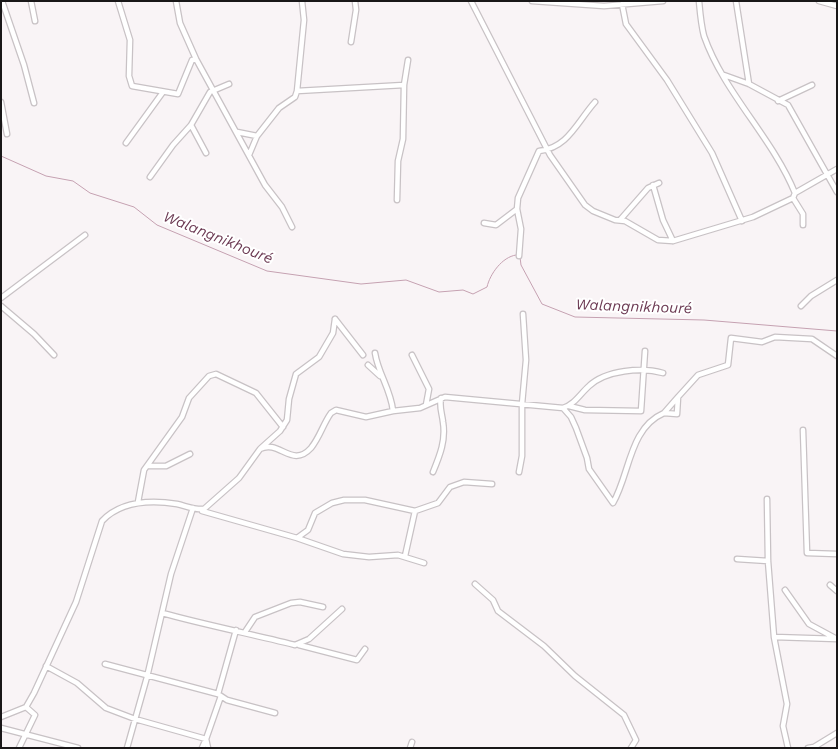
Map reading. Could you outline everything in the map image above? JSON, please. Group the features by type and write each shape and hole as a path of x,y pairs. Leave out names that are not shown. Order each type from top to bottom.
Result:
{"street":[{"path":"2,1 24,65 34,103"},
{"path":"31,1 36,22"},
{"path":"118,1 130,40 129,76 132,86 178,94 192,60 196,58"},
{"path":"176,1 180,23 223,112 237,132 292,227"},
{"path":"249,155 256,136 280,108 295,96 297,91 304,20 302,1"},
{"path":"352,42 356,10 355,1"},
{"path":"471,1 550,155 585,205 592,211 625,221 658,240 673,241 742,221 794,195 837,169"},
{"path":"532,1 604,6 663,1"},
{"path":"698,1 704,35 724,75 752,122 788,174 794,195 803,214 803,225"},
{"path":"736,1 749,84"},
{"path":"819,1 837,6"},
{"path":"622,4 626,24 668,80 712,153 742,221"},
{"path":"397,200 398,161 403,139 404,85 408,60"},
{"path":"724,75 749,84 788,105 837,192"},
{"path":"150,176 172,145 191,125 213,90 229,84"},
{"path":"778,101 812,84"},
{"path":"297,91 404,85"},
{"path":"126,143 163,92"},
{"path":"1,102 7,134"},
{"path":"520,256 521,229 517,209 518,198 537,155 539,151 548,150 565,141 595,102"},
{"path":"191,125 206,153"},
{"path":"237,132 256,136"},
{"path":"537,155 550,155"},
{"path":"620,220 653,185 659,183"},
{"path":"653,185 663,220 673,241"},
{"path":"484,222 496,225 517,209"},
{"path":"1,298 85,235"},
{"path":"802,306 826,285 837,280"},
{"path":"1,306 34,334 54,355"},
{"path":"519,472 522,456 522,404 526,360 523,314"},
{"path":"199,509 204,509 239,478 260,449 283,427 287,420 289,399 296,374 320,357 333,333 336,319 363,355"},
{"path":"664,413 698,375 728,365 731,338 762,342 775,337 812,339 837,356"},
{"path":"568,406 585,410 641,411 645,351"},
{"path":"375,353 377,366 392,400 393,411"},
{"path":"412,355 429,388 426,405"},
{"path":"368,365 383,379"},
{"path":"260,449 264,447 274,448 291,456 298,456 310,449 331,413 336,410 366,417 420,408 441,398 563,408 568,406 600,377 645,371 663,373"},
{"path":"138,502 144,470 182,417 190,398 209,376 216,374 256,393 283,427"},
{"path":"563,408 571,417 576,428 589,469 613,503 622,487 640,433 655,416 664,413 678,414 678,397"},
{"path":"433,472 443,450 443,422 439,406 441,398"},
{"path":"803,430 807,553 837,554"},
{"path":"147,466 166,466 190,454"},
{"path":"297,538 308,530 319,510 344,500 382,503 415,511 438,503 450,488 464,482 492,484"},
{"path":"767,499 768,561 774,637 787,704 783,726 788,748"},
{"path":"1,717 26,707 76,602 102,521 108,514 138,502 175,504 199,509 297,538 343,554 369,557 405,556 424,563"},
{"path":"127,748 147,677 170,574 193,508"},
{"path":"405,556 415,511"},
{"path":"737,559 768,561"},
{"path":"475,584 492,600 498,611 544,646 575,676 624,715 636,740 631,748"},
{"path":"830,585 837,591"},
{"path":"786,590 809,624 837,639"},
{"path":"245,632 255,618 291,603 300,602 323,607"},
{"path":"299,645 342,609"},
{"path":"162,613 214,628 245,632 357,660 365,649"},
{"path":"202,748 220,695 236,630"},
{"path":"774,637 837,639"},
{"path":"105,664 147,677 220,695 227,700 275,713"},
{"path":"46,666 77,683 106,708 135,719 206,739"},
{"path":"19,748 35,715 26,707"},
{"path":"1,728 78,748"},
{"path":"808,748 814,747 837,733"},
{"path":"206,739 209,748"},
{"path":"410,748 412,742"}],"waterway":[{"name":"Walangnikhouré","path":"1,156 46,176 73,181 90,193 134,207 157,225 267,271 361,284 406,280 439,292 463,290 473,294 487,287 497,267 506,259 516,255"},
{"name":"Walangnikhouré","path":"520,257 521,265 542,304 575,317 704,320 837,331"}]}
